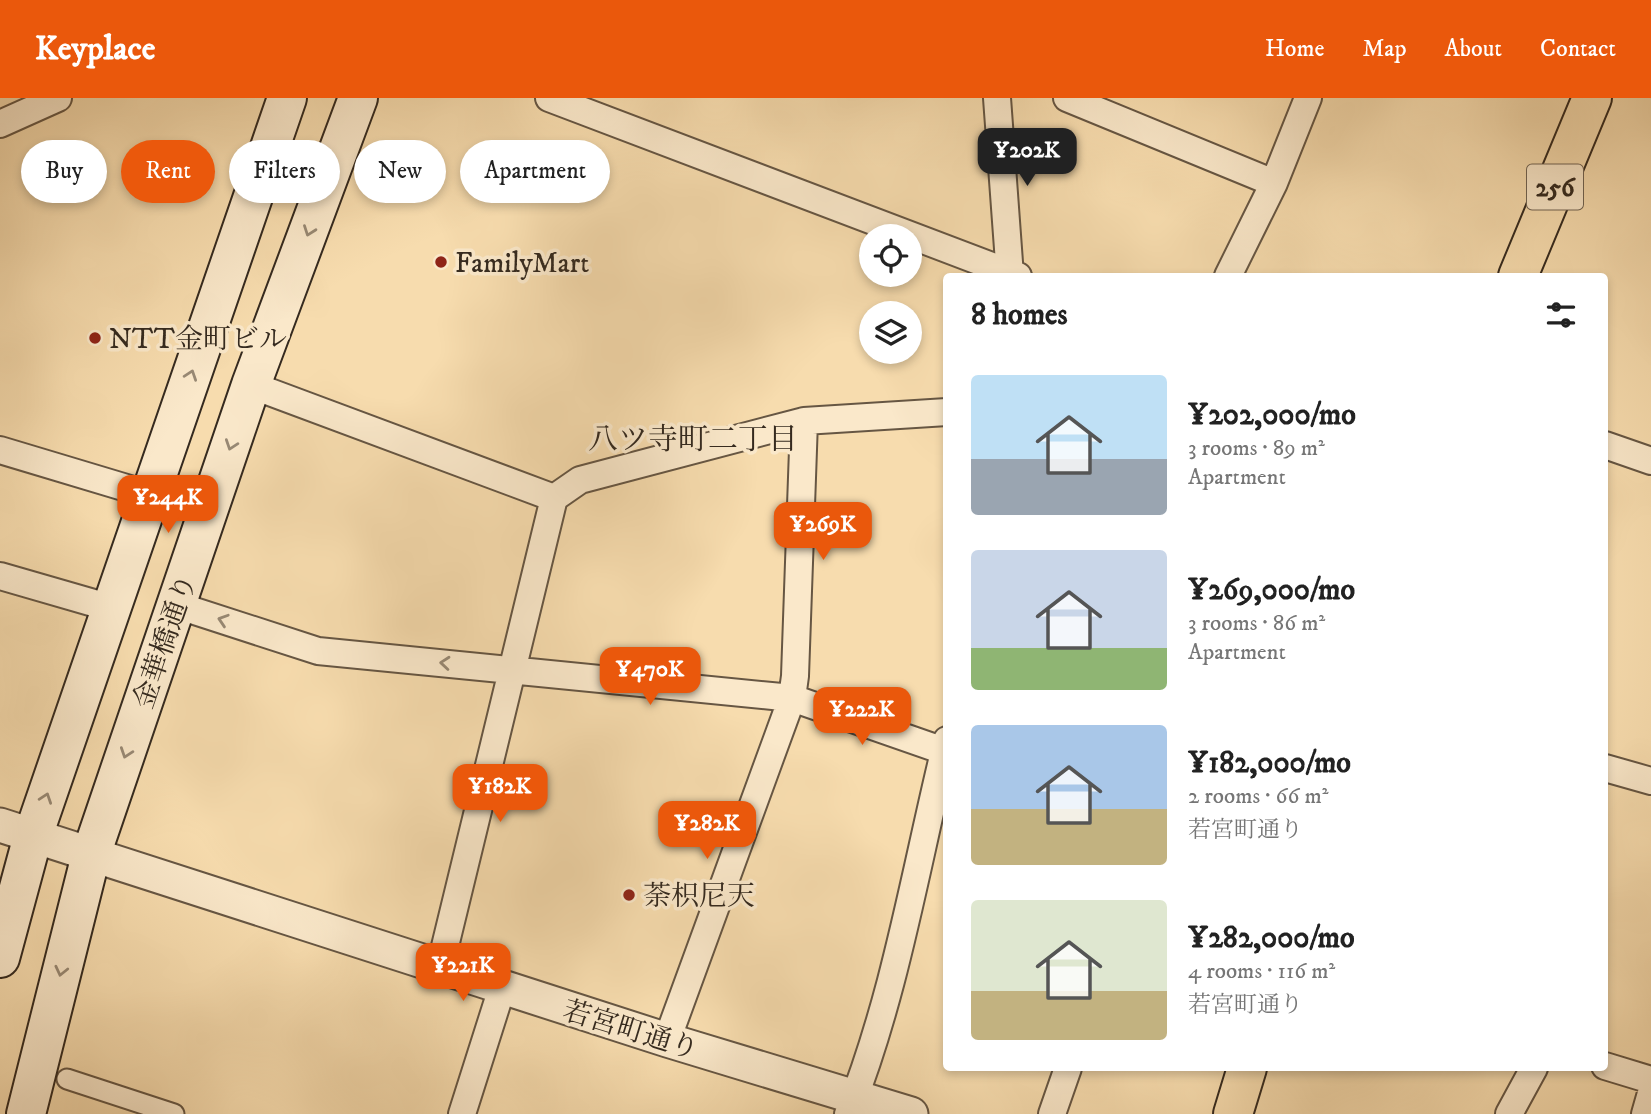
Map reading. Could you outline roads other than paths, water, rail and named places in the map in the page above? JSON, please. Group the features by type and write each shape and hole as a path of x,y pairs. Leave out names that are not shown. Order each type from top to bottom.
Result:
{"highway":[{"name":"256","path":"1519,273 1592,98"},
{"name":"256","path":"1542,273 1615,98"},
{"path":"1233,1114 1246,1071"},
{"path":"1258,1114 1271,1071"}],"main road":[{"path":"0,958 16,830 111,608 287,98"},
{"name":"金華橋通り","path":"26,1114 91,855 251,385 358,98"}],"street":[{"path":"0,124 58,98"},
{"path":"549,98 588,105 1005,273"},
{"path":"997,98 1012,273"},
{"path":"1067,98 1274,183"},
{"path":"1229,273 1274,183 1308,98"},
{"path":"251,385 554,498"},
{"path":"440,967 554,498 580,480 804,421 943,412"},
{"path":"667,1040 792,698 804,421"},
{"path":"1608,446 1651,461"},
{"path":"0,450 150,495"},
{"path":"0,576 111,608"},
{"path":"176,605 318,651 792,698 943,747"},
{"path":"852,1105 874,1045 943,761"},
{"path":"1608,769 1651,781"},
{"name":"若宮町通り","path":"16,830 667,1040 852,1105 911,1114"},
{"path":"462,1114 502,988"},
{"path":"1608,1067 1651,1080"},
{"path":"1052,1114 1067,1071"},
{"path":"1509,1114 1532,1071"},
{"path":"67,1079 174,1114"},
{"path":"1645,1114 1651,1094"}],"place":[{"name":"FamilyMart","path":"441,262"},
{"name":"NTT金町ビル","path":"95,338"},
{"name":"荼枳尼天","path":"629,895"}],"district":[{"name":"八ツ寺町二丁目","path":"693,439"}]}
